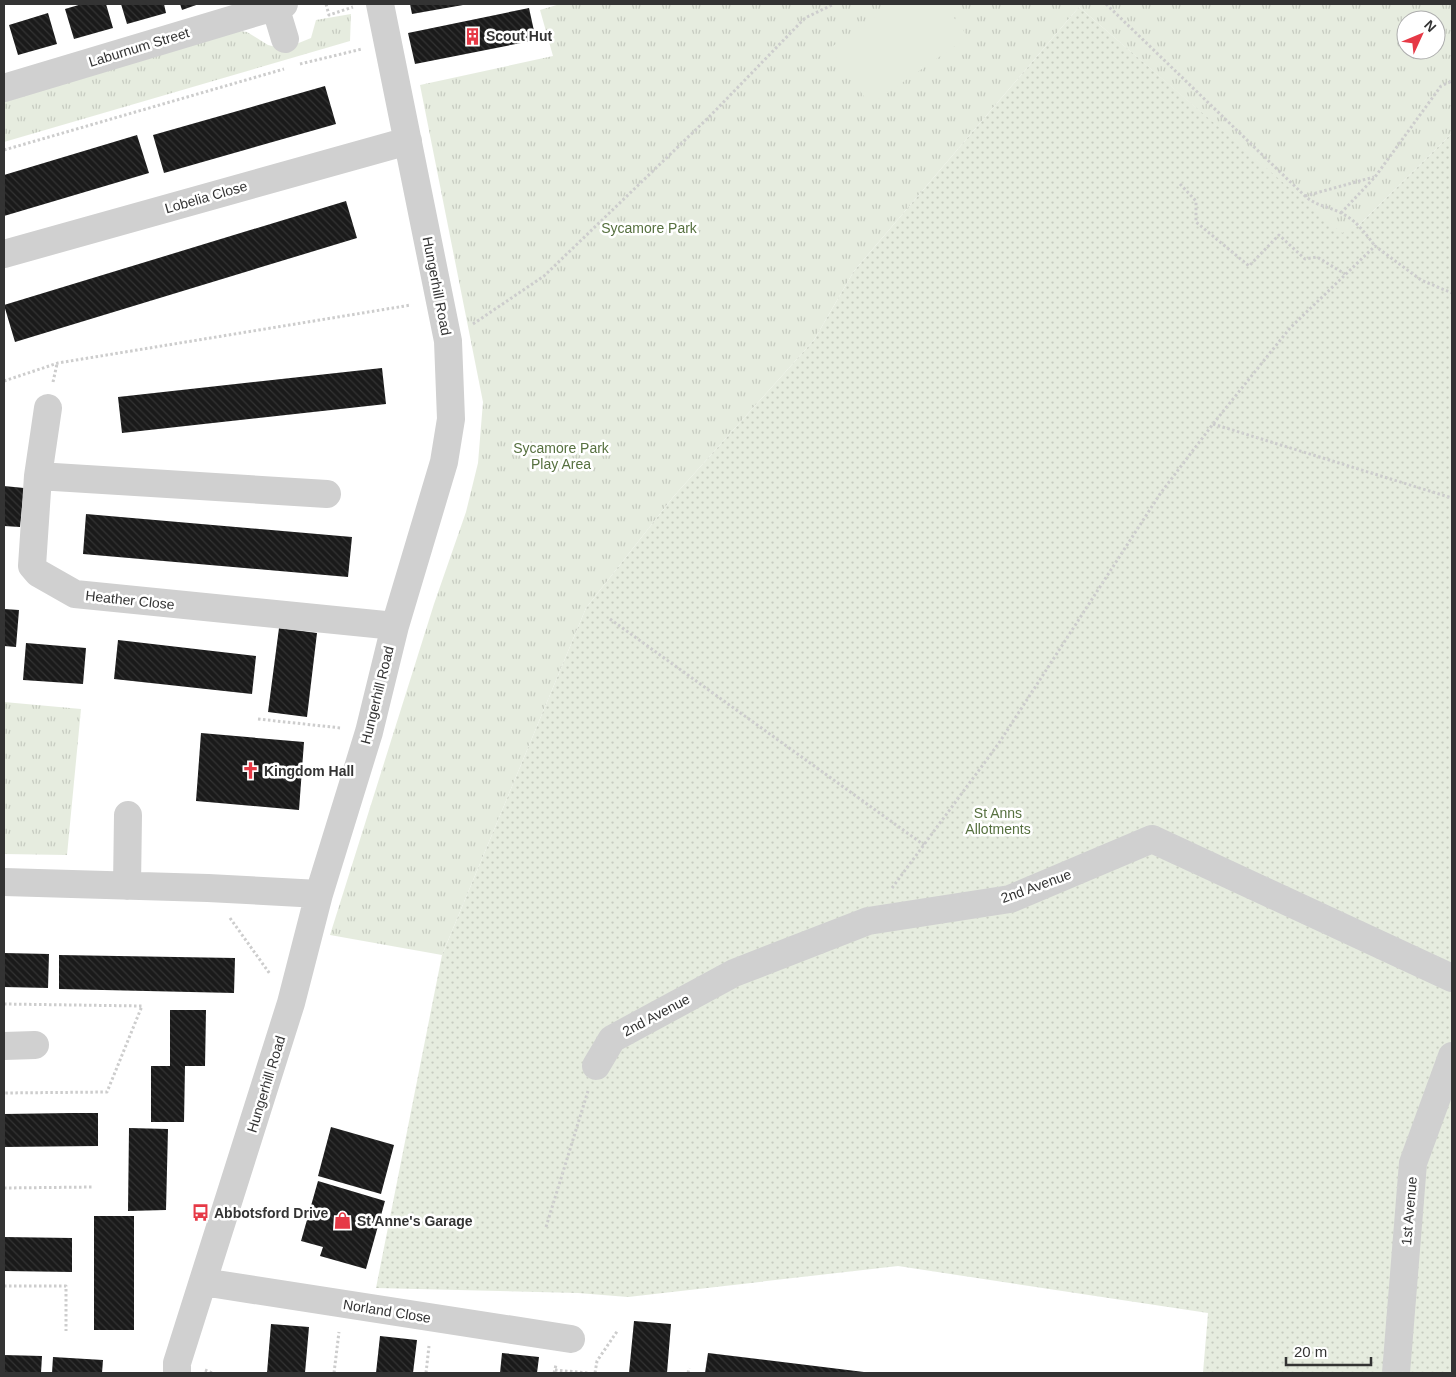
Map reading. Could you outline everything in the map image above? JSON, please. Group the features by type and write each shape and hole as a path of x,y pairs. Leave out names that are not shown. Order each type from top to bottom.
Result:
{"street":[{"name":"Hungerhill Road","path":"177,1373 177,1363 291,1003 319,894 369,732 395,626 444,462 451,419 448,341 380,4"},
{"name":"Laburnum Street","path":"4,88 280,5 285,39"},
{"name":"Lobelia Close","path":"4,254 408,141"},
{"name":"Heather Close","path":"48,408 38,476 32,566 38,573 75,594 395,626"},
{"path":"38,476 327,494"},
{"path":"127,886 128,815"},
{"name":"2nd Avenue","path":"596,1066 612,1039 734,972 868,921 1010,898 1152,839 1452,978"},
{"path":"4,882 208,888 319,894"},
{"path":"4,1046 35,1046"},
{"name":"1st Avenue","path":"1396,1373 1413,1162 1452,1056"},
{"name":"Norland Close","path":"203,1282 571,1339"}],"path":[{"path":"326,4 329,15 361,4"},
{"path":"448,341 544,276 711,116 805,18 834,4"},
{"path":"1106,4 1305,196 1315,204 1340,213 1359,225 1375,246 1420,280 1452,293"},
{"path":"4,150 302,63 388,42"},
{"path":"1340,213 1375,177 1441,86 1452,81"},
{"path":"1305,196 1375,177"},
{"path":"1180,184 1196,202 1196,222 1250,266 1279,235 1305,260 1317,257 1345,274"},
{"path":"868,921 999,743 1160,494 1290,328 1375,246"},
{"path":"4,380 58,363 439,300"},
{"path":"1213,424 1452,498"},
{"path":"610,619 924,845"},
{"path":"258,718 338,726 343,729 369,732"},
{"path":"208,888 291,1003"},
{"path":"4,1004 142,1006 108,1092 4,1093"},
{"path":"546,1227 596,1066"},
{"path":"4,1188 94,1187"},
{"path":"4,1286 66,1286 66,1331"},
{"path":"334,1373 342,1304"},
{"path":"595,1373 596,1361 618,1330"},
{"path":"688,1368 688,1373"},
{"path":"555,1370 588,1373"}],"green space":[{"name":"Sycamore Park","path":"560,4 1452,4 1452,133 1359,225 1342,234 1079,7 854,271 814,340 674,496 586,608 442,955 330,935 434,604 466,512 478,463 483,402 420,85 553,56 540,10"},
{"path":"893,4 944,4 968,37 870,105 830,48"},
{"name":"St Anns Allotments","path":"1079,7 1342,233 1359,225 1452,133 1452,1373 1203,1373 1208,1313 898,1266 628,1297 578,1293 376,1288 442,955 586,608 674,496 814,340 854,271"},
{"path":"351,14 350,41 4,142 4,102 233,30 247,32 268,45 284,49 311,38 316,20"},
{"path":"4,702 81,709 67,855 4,854"}],"building":[{"path":"82,4 106,4 113,28 74,39 65,9"},
{"path":"121,4 164,4 166,13 127,24"},
{"path":"180,4 199,4 182,10"},
{"path":"410,4 463,4 463,5 412,14"},
{"name":"Scout Hut","path":"529,8 536,40 415,64 408,33"},
{"path":"48,13 57,44 18,55 9,25"},
{"path":"325,86 336,124 164,173 153,135"},
{"path":"137,135 149,173 4,216 4,175"},
{"path":"346,201 357,238 15,342 4,305"},
{"path":"382,368 386,404 122,433 118,397"},
{"path":"4,486 24,488 20,527 4,526"},
{"path":"86,514 352,537 348,577 83,554"},
{"path":"4,609 19,610 16,647 4,646"},
{"path":"279,628 317,633 307,717 268,712"},
{"path":"118,640 256,656 252,694 114,679"},
{"path":"26,643 86,648 83,684 23,680"},
{"name":"Kingdom Hall","path":"201,733 304,742 299,810 196,801"},
{"path":"4,953 49,954 48,988 4,987"},
{"path":"59,955 235,958 234,993 59,989"},
{"path":"170,1010 206,1010 205,1066 185,1066 184,1122 151,1122 151,1066 170,1066"},
{"path":"98,1113 98,1146 4,1147 4,1114"},
{"path":"331,1127 394,1145 381,1194 318,1176"},
{"path":"129,1128 168,1129 166,1210 128,1211"},
{"name":"St Anne's Garage","path":"318,1181 385,1201 366,1269 320,1256 323,1247 301,1241"},
{"path":"94,1216 134,1216 134,1330 94,1330"},
{"path":"4,1237 72,1238 72,1272 4,1271"},
{"path":"634,1321 671,1324 667,1373 629,1373"},
{"path":"271,1324 309,1327 305,1373 267,1373"},
{"path":"380,1336 417,1340 413,1373 376,1373"},
{"path":"502,1353 539,1357 537,1373 500,1373"},
{"path":"708,1353 864,1372 864,1373 705,1373"},
{"path":"4,1355 42,1356 41,1373 4,1373"},
{"path":"53,1357 103,1360 102,1373 52,1373"}],"place":[{"name":"Scout Hut","path":"472,36"},
{"name":"Kingdom Hall","path":"250,771"},
{"name":"Abbotsford Drive","path":"200,1213"},
{"name":"St Anne's Garage","path":"343,1221"}],"park label":[{"name":"Sycamore Park Play Area","path":"561,456"}]}
